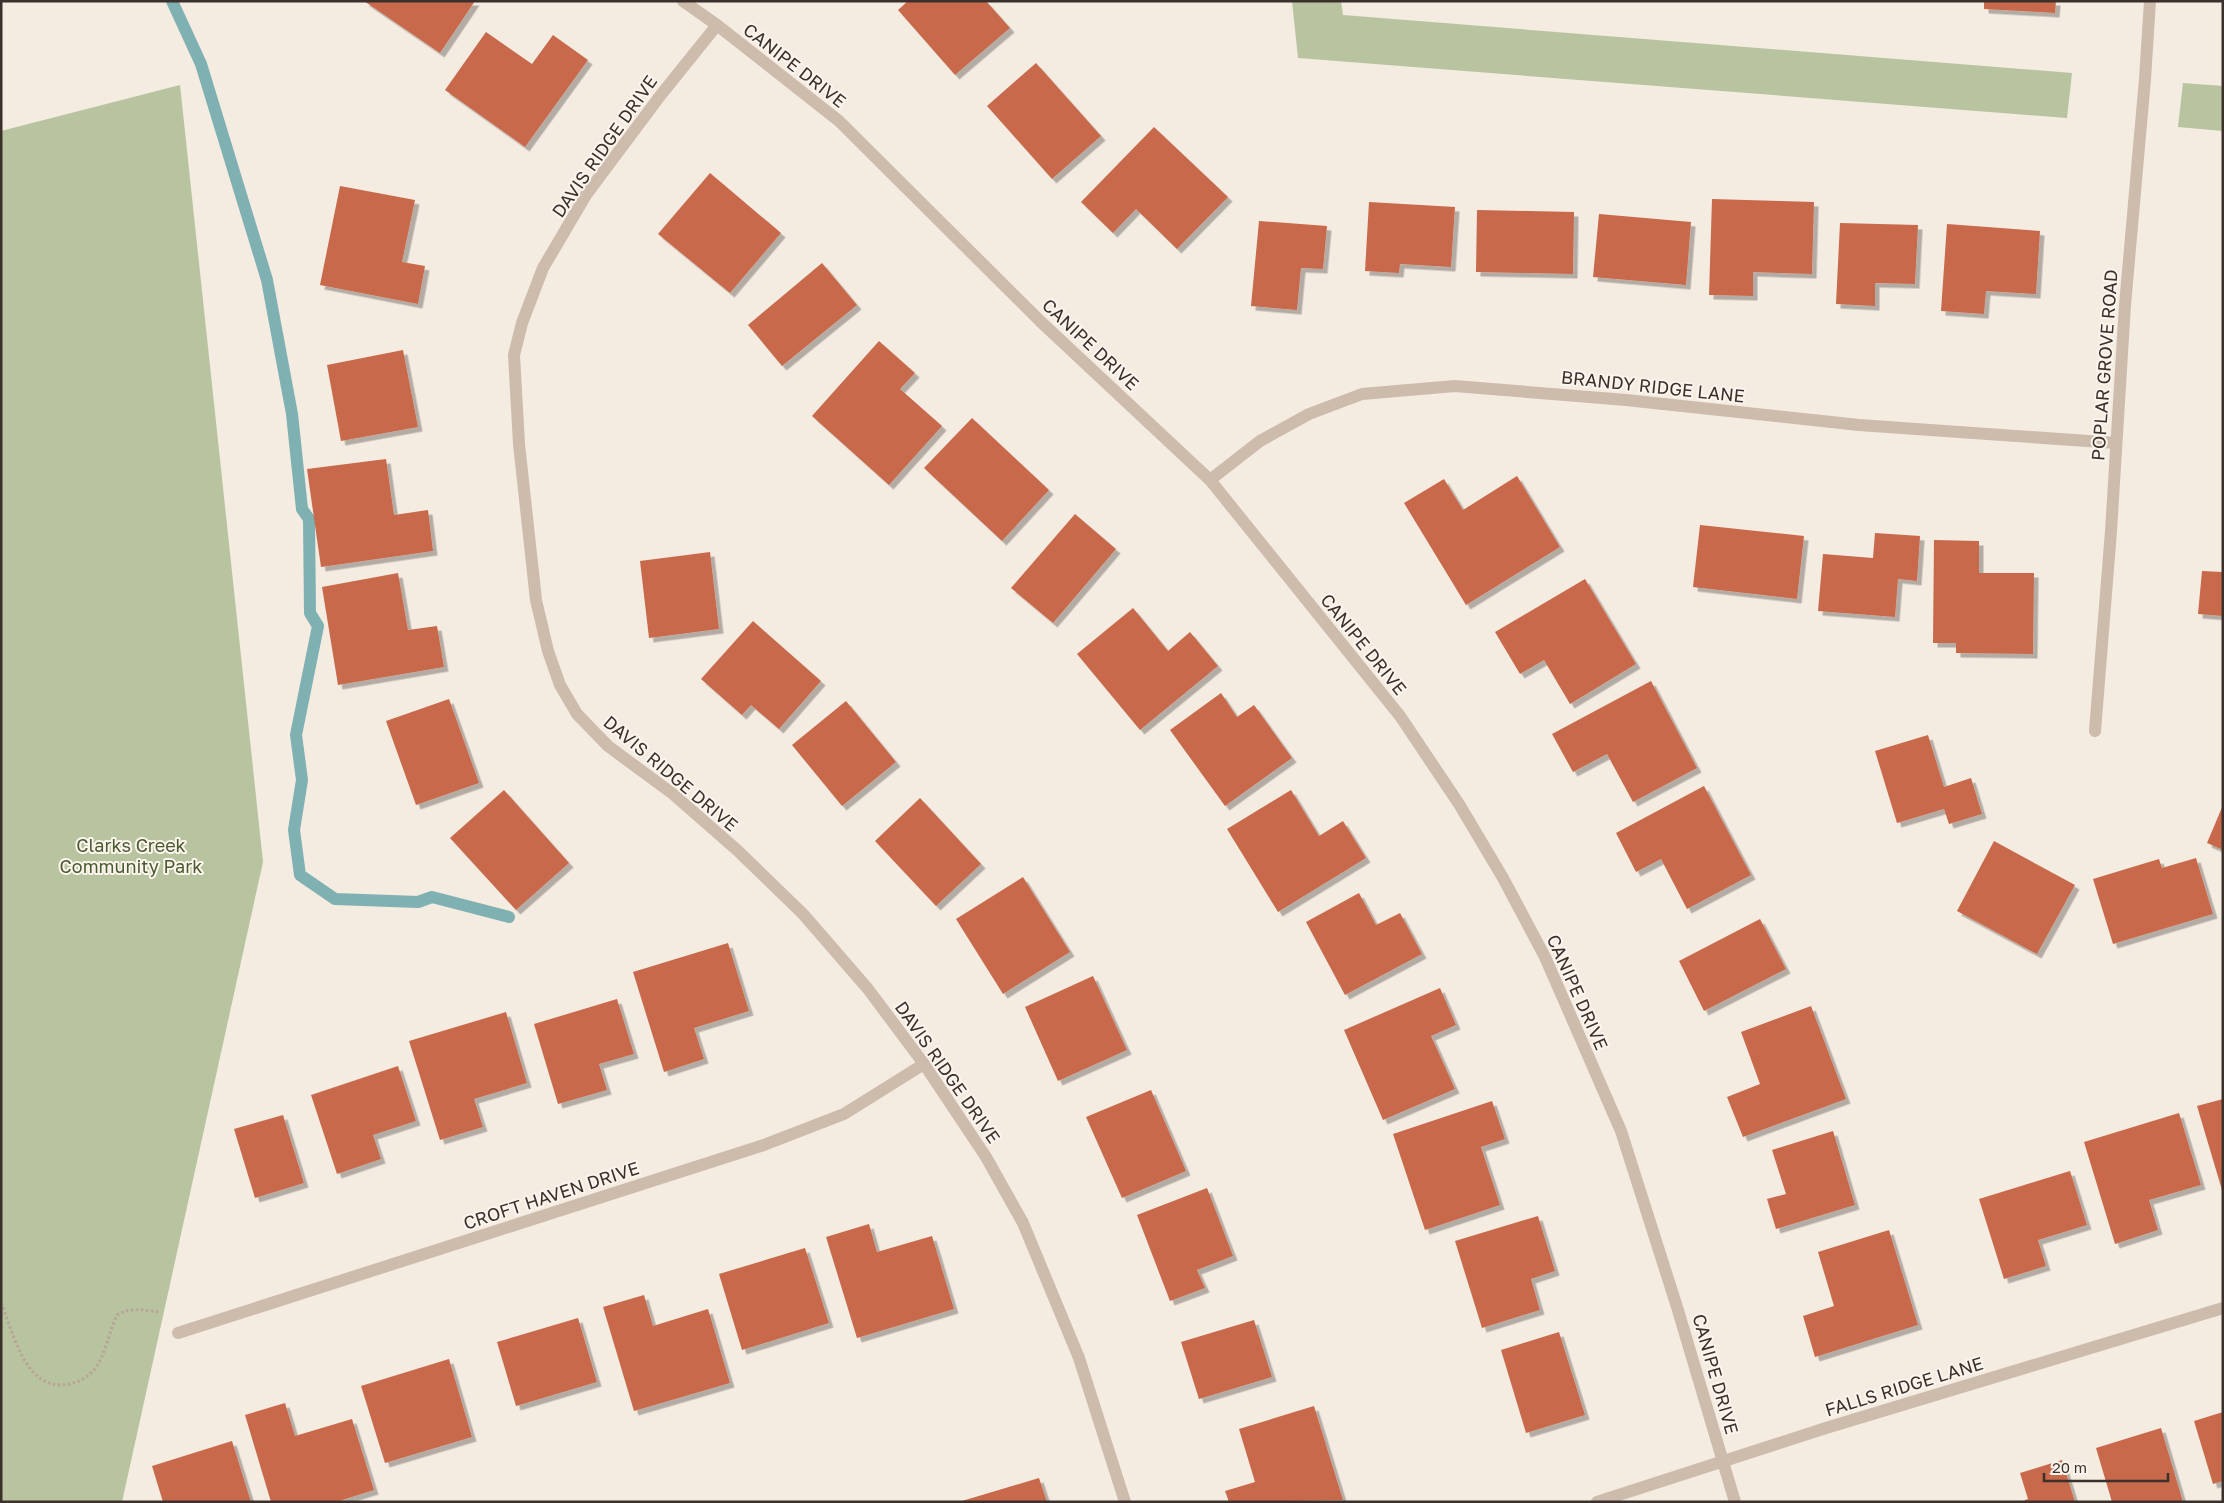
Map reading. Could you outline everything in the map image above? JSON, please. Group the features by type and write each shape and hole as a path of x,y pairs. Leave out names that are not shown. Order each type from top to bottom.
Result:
{"street":[{"name":"CANIPE DRIVE","path":"683,1 717,25 839,121 1040,321 1210,480 1400,716 1459,804 1545,957 1621,1131 1678,1307 1735,1502"},
{"name":"POPLAR GROVE ROAD","path":"2095,731 2150,1"},
{"name":"DAVIS RIDGE DRIVE","path":"717,25 660,96 586,195 543,268 522,323 514,355 519,444 536,600 548,651 560,685 577,714 608,746 673,794 737,850 803,914 868,989 924,1064 986,1157 1023,1223 1079,1358 1125,1502"},
{"name":"BRANDY RIDGE LANE","path":"1210,480 1260,442 1309,414 1362,394 1455,386 1626,400 1858,425 2116,443"},
{"name":"CROFT HAVEN DRIVE","path":"178,1333 764,1145 844,1114 924,1064"},
{"name":"FALLS RIDGE LANE","path":"1597,1502 1826,1428 2223,1308"}],"path":[{"path":"1,1303 24,1360 35,1374 47,1384 62,1386 84,1379 101,1358 117,1315 124,1311 139,1309 160,1312 172,1318 178,1333"}],"green space":[{"path":"1292,1 1341,1 1343,15 2072,73 2067,118 1298,58"},
{"path":"2183,83 2223,86 2223,131 2178,127"},
{"name":"Clarks Creek Community Park","path":"180,85 263,862 122,1502 1,1502 1,131"}],"building":[{"path":"364,1 475,1 440,53"},
{"path":"908,1 986,1 1010,28 955,75 898,10"},
{"path":"1984,1 2056,1 2055,13 1984,9"},
{"path":"486,32 532,64 553,35 588,60 525,147 445,90"},
{"path":"1036,63 1101,136 1052,179 987,106"},
{"path":"1154,127 1228,197 1177,249 1136,209 1113,233 1081,202"},
{"path":"710,173 781,233 730,293 658,234"},
{"path":"340,186 415,200 402,262 425,266 418,304 320,285"},
{"path":"1712,199 1814,202 1812,274 1753,272 1753,296 1709,295"},
{"path":"1369,202 1455,207 1451,267 1400,264 1399,273 1365,271"},
{"path":"1477,210 1574,212 1573,274 1476,272"},
{"path":"1599,214 1691,222 1686,285 1593,277"},
{"path":"1259,221 1327,226 1323,269 1301,268 1297,310 1251,306"},
{"path":"1840,223 1918,225 1915,284 1875,283 1875,306 1836,304"},
{"path":"1947,224 2040,231 2036,294 1986,291 1984,314 1941,311"},
{"path":"822,263 857,305 782,366 748,325"},
{"path":"879,341 915,373 900,389 942,426 889,485 812,416"},
{"path":"403,350 418,427 341,441 327,365"},
{"path":"972,418 1049,490 1002,541 924,468"},
{"path":"386,459 394,515 428,510 433,551 321,567 307,469"},
{"path":"1517,476 1560,547 1466,605 1404,503 1444,479 1463,510"},
{"path":"1075,514 1116,549 1053,623 1011,588"},
{"path":"1700,525 1804,536 1797,599 1693,587"},
{"path":"1875,533 1920,536 1917,581 1898,579 1895,617 1818,611 1823,554 1873,558"},
{"path":"1934,540 1979,541 1979,573 2034,573 2033,654 1956,653 1956,643 1933,643"},
{"path":"710,552 719,629 649,638 640,561"},
{"path":"2202,571 2223,572 2223,616 2198,614"},
{"path":"398,573 408,630 437,626 444,667 338,685 322,587"},
{"path":"1585,579 1636,664 1570,704 1544,660 1520,674 1495,632"},
{"path":"1133,608 1168,651 1190,632 1218,666 1140,730 1077,654"},
{"path":"753,621 821,681 779,729 751,705 742,715 701,679"},
{"path":"1651,681 1697,768 1633,802 1607,754 1573,772 1552,734"},
{"path":"1221,693 1237,717 1254,705 1292,758 1225,806 1170,730"},
{"path":"449,699 479,783 416,805 386,721"},
{"path":"846,701 896,762 842,806 792,745"},
{"path":"1928,735 1944,787 1971,778 1982,814 1949,824 1944,809 1897,823 1875,751"},
{"path":"1704,786 1751,875 1687,909 1661,859 1636,872 1616,833"},
{"path":"504,790 569,863 516,910 450,838"},
{"path":"1291,790 1319,836 1343,821 1366,858 1278,912 1227,829"},
{"path":"920,798 981,864 936,906 875,841"},
{"path":"2223,805 2223,850 2207,843"},
{"path":"1994,841 2075,885 2037,954 1957,911"},
{"path":"2196,858 2213,914 2113,944 2093,879 2159,859 2162,868"},
{"path":"1023,877 1070,952 1003,994 956,919"},
{"path":"1359,893 1376,925 1400,913 1422,954 1345,995 1306,922"},
{"path":"1760,919 1786,969 1704,1011 1679,961"},
{"path":"728,943 749,1011 694,1028 704,1059 664,1072 633,972"},
{"path":"1093,976 1127,1050 1058,1081 1025,1007"},
{"path":"1440,988 1456,1025 1431,1036 1455,1089 1383,1120 1344,1030"},
{"path":"617,999 634,1054 599,1064 607,1090 558,1104 534,1024"},
{"path":"1811,1006 1846,1099 1743,1137 1727,1097 1760,1084 1741,1032"},
{"path":"506,1012 527,1083 474,1099 483,1127 440,1140 409,1041"},
{"path":"398,1066 416,1121 373,1135 381,1159 337,1174 311,1095"},
{"path":"1151,1090 1186,1171 1122,1198 1086,1117"},
{"path":"2223,1099 2223,1190 2222,1190 2197,1106"},
{"path":"1492,1101 1505,1139 1481,1147 1500,1205 1425,1230 1393,1134"},
{"path":"2179,1113 2201,1185 2149,1200 2158,1230 2115,1244 2084,1142"},
{"path":"283,1115 304,1183 255,1198 234,1129"},
{"path":"1833,1131 1855,1205 1776,1229 1767,1199 1786,1194 1772,1150"},
{"path":"2070,1171 2087,1225 2038,1240 2046,1266 2004,1279 1979,1199"},
{"path":"1207,1188 1233,1256 1197,1270 1205,1288 1170,1301 1137,1215"},
{"path":"1538,1216 1555,1271 1531,1279 1540,1310 1482,1328 1455,1241"},
{"path":"869,1224 877,1252 932,1236 954,1309 857,1338 826,1237"},
{"path":"1889,1230 1918,1325 1815,1357 1803,1316 1834,1306 1818,1252"},
{"path":"805,1248 829,1323 742,1350 719,1274"},
{"path":"644,1295 653,1326 708,1309 730,1383 634,1411 603,1307"},
{"path":"578,1318 597,1382 516,1406 497,1342"},
{"path":"1254,1320 1272,1377 1199,1399 1181,1342"},
{"path":"1559,1332 1585,1415 1526,1433 1501,1350"},
{"path":"449,1359 472,1437 385,1463 361,1386"},
{"path":"285,1403 295,1436 352,1419 374,1490 336,1502 271,1502 245,1415"},
{"path":"1314,1406 1343,1500 1229,1502 1225,1491 1255,1482 1239,1429"},
{"path":"2223,1412 2223,1481 2213,1484 2194,1421"},
{"path":"2161,1428 2183,1502 2112,1502 2096,1448"},
{"path":"232,1441 251,1502 163,1502 152,1466"},
{"path":"2062,1460 2075,1502 2020,1502 2028,1499 2020,1473"},
{"path":"1039,1478 1047,1502 962,1502 962,1501"}],"waterway":[{"path":"172,1 201,64 267,280 292,414 302,509 309,519 310,613 318,626 296,735 302,780 294,830 300,875 335,899 418,902 432,897 509,917"}]}
